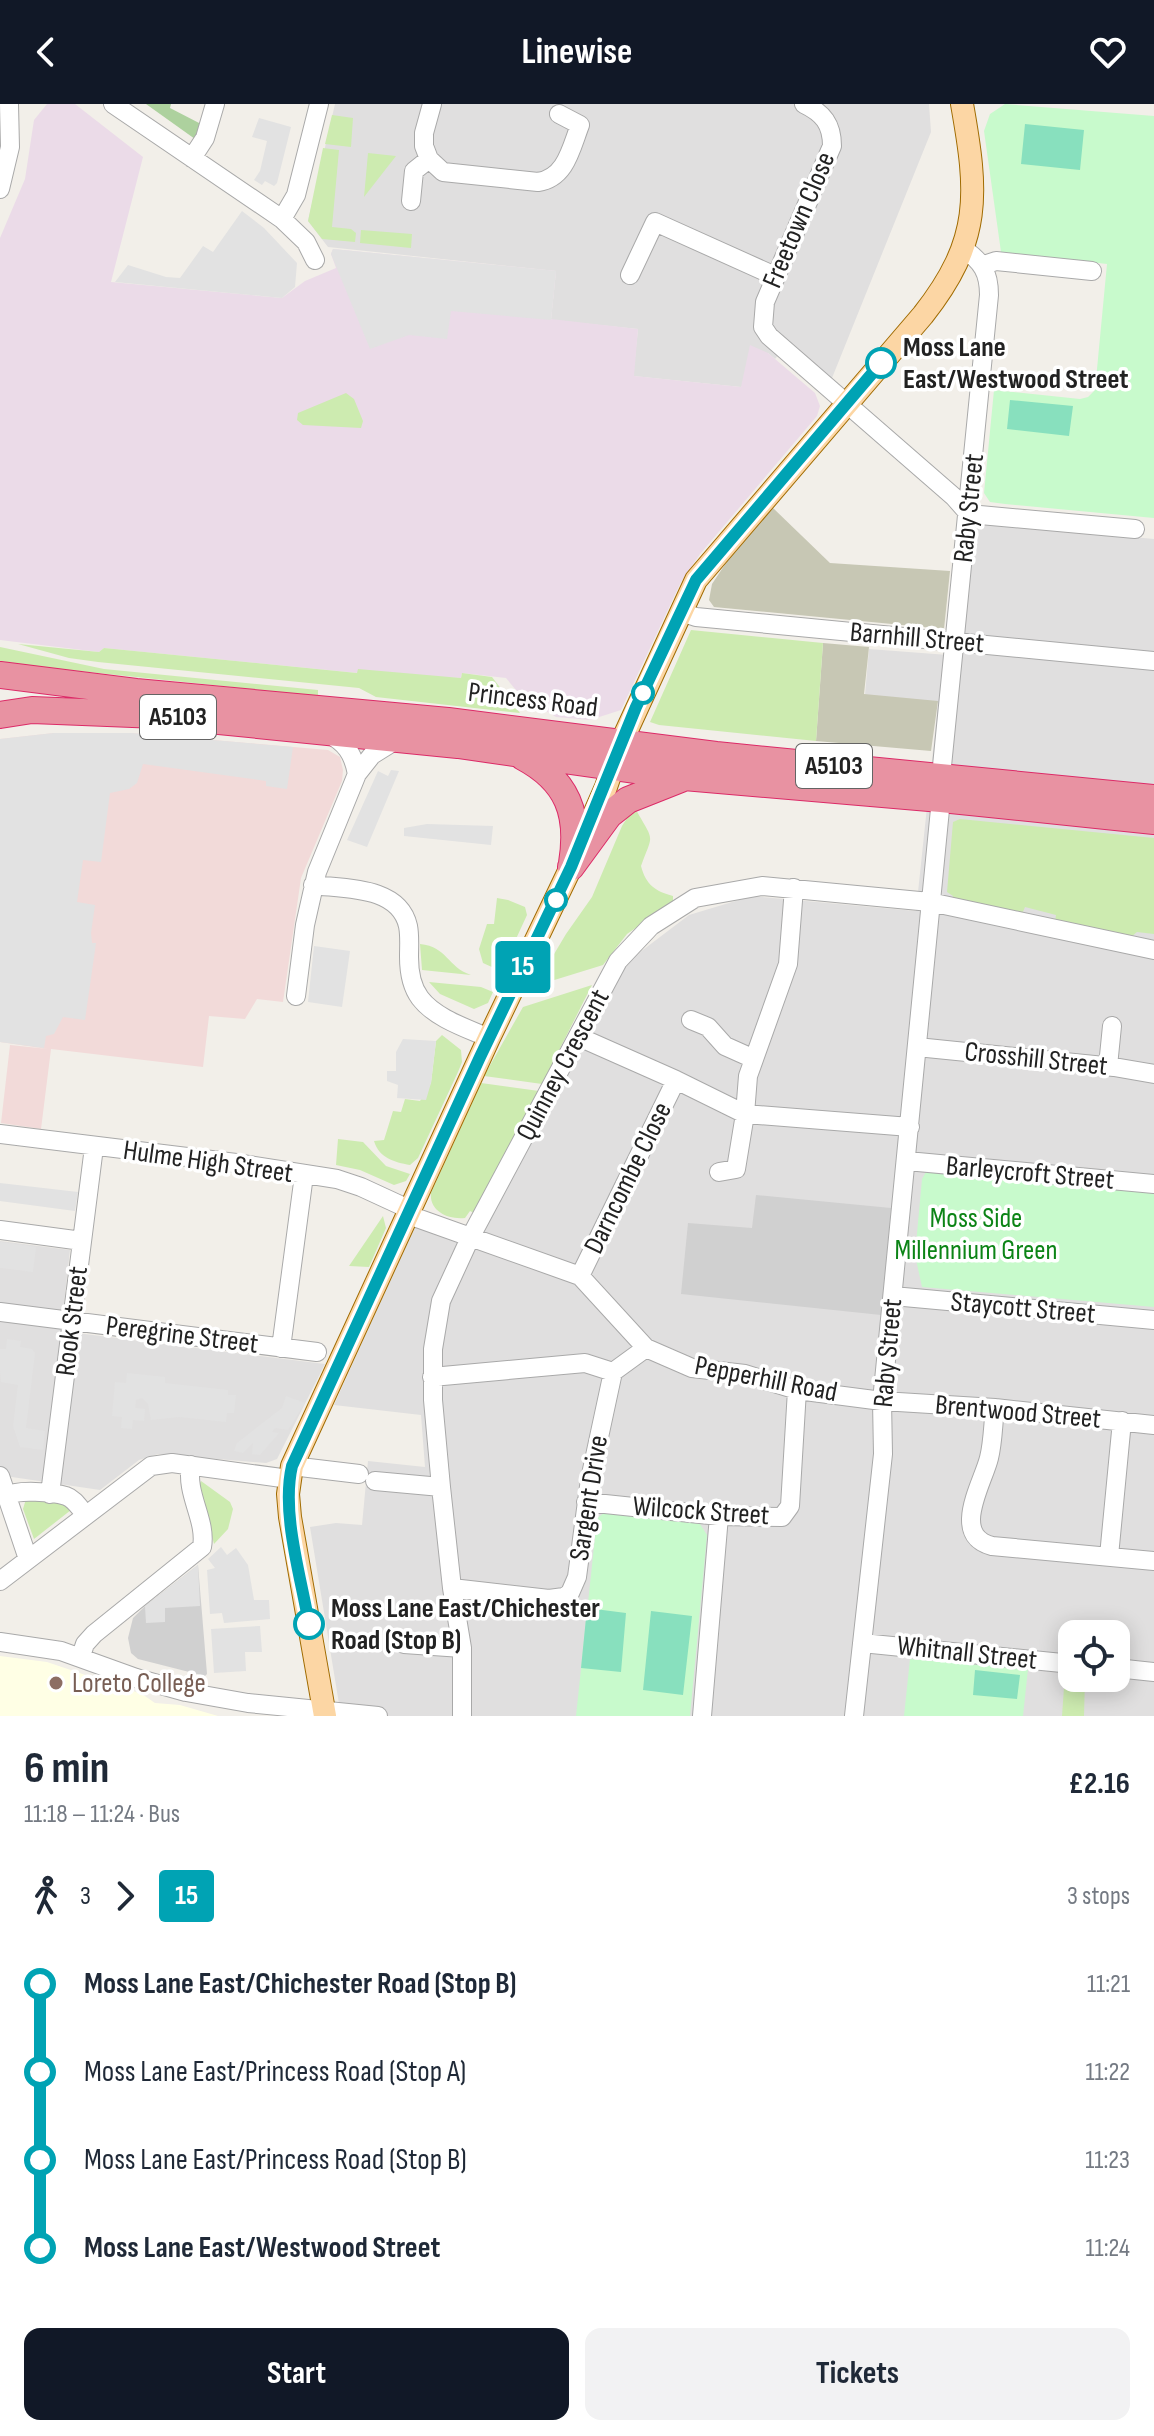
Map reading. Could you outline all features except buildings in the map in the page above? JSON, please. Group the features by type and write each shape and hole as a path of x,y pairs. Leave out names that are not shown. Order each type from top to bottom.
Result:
{"highway":[{"name":"Princess Road","path":"0,675 448,721 716,755 1154,821"},
{"path":"0,701 32,710"},
{"name":"Princess Road","path":"0,715 32,710 158,715 517,754 684,777 1154,798"},
{"path":"517,754 547,772 567,798 574,815 575,829 571,867"},
{"path":"571,867 609,815 628,800 684,777"}],"main road":[{"path":"325,1713 290,1517 291,1473 408,1211 571,867 621,743 696,580 943,290 964,249 973,208 973,162 962,104"}],"street":[{"path":"0,189 5,175 9,104"},
{"path":"113,104 282,219 306,242 315,260"},
{"path":"192,158 205,138 215,104"},
{"path":"282,219 296,195 319,104"},
{"path":"432,104 424,133 429,159 443,172 538,182 548,180 562,169 580,125 559,114"},
{"name":"Freetown Close","path":"804,104 818,110 825,118 832,136 832,146 765,302 763,327 769,336 846,402"},
{"path":"411,201 414,171 429,159"},
{"path":"630,275 655,222 775,276"},
{"path":"964,249 984,265 996,261 1092,271"},
{"name":"Raby Street","path":"854,1716 883,1454 882,1401 989,295 989,280 984,265"},
{"path":"846,402 943,487 969,514 1145,530"},
{"name":"Barnhill Street","path":"681,612 690,616 1154,661"},
{"path":"324,732 342,741 352,755 357,774"},
{"path":"296,996 313,885 357,774 372,755 396,740"},
{"path":"313,885 366,891 393,903 408,925 410,971 420,997 445,1017 489,1038"},
{"name":"Quinney Crescent","path":"462,1716 462,1648 452,1588 432,1377 435,1324 441,1301 470,1238 618,961 651,926 695,898 762,886 930,902 1154,950"},
{"path":"719,1172 736,1169 748,1076 788,964 794,888"},
{"path":"704,1019 725,1046 754,1059"},
{"path":"1108,1066 1112,1026"},
{"path":"579,1037 745,1114 910,1127"},
{"name":"Crosshill Street","path":"917,1047 1108,1066 1154,1074"},
{"name":"Darncombe Close","path":"580,1276 676,1080"},
{"name":"Hulme High Street","path":"0,1134 236,1163 353,1183 408,1211"},
{"name":"Rook Street","path":"50,1494 94,1147"},
{"name":"Barleycroft Street","path":"907,1161 1154,1184"},
{"path":"281,1348 304,1175"},
{"name":"Pepperhill Road","path":"408,1211 417,1218 580,1276 646,1348 692,1368 745,1374 797,1390 882,1401"},
{"path":"0,1230 82,1241"},
{"name":"Staycott Street","path":"893,1296 1154,1320"},
{"name":"Peregrine Street","path":"0,1312 317,1352"},
{"path":"432,1377 585,1363 613,1372 646,1348"},
{"name":"Sargent Drive","path":"452,1588 549,1599 570,1593 577,1577 586,1502 613,1372"},
{"name":"Wilcock Street","path":"586,1502 719,1516 774,1519 787,1513 790,1506 797,1390"},
{"name":"Brentwood Street","path":"882,1401 995,1408 1154,1425"},
{"path":"995,1408 989,1458 971,1516 972,1529 979,1540 992,1546 1154,1561"},
{"path":"1109,1556 1122,1421"},
{"path":"0,1581 151,1466 172,1463 441,1487"},
{"path":"81,1656 85,1644 94,1634 202,1547 203,1535 189,1481 191,1465"},
{"path":"0,1476 28,1559"},
{"path":"7,1496 18,1491 70,1498 86,1515"},
{"path":"702,1716 719,1516"},
{"path":"0,1642 45,1647 81,1656 136,1678 186,1692 325,1713 378,1716"},
{"name":"Whitnall Street","path":"862,1643 1058,1663"},
{"path":"404,1644 462,1648"},
{"path":"1130,1669 1154,1672"}],"shaded area":[{"path":"47,104 75,104 143,157 111,282 282,298 305,281 336,268 331,254 333,249 556,271 551,319 638,329 634,376 741,387 750,345 768,353 815,393 820,406 817,416 700,554 680,584 621,710 590,720 556,717 520,695 506,678 462,673 461,678 358,673 104,648 99,652 0,640 0,238 25,179 34,120"},
{"path":"335,104 929,104 931,132 832,378 789,343 775,359 768,353 741,387 633,376 638,329 551,320 556,271 328,247 308,221"},
{"path":"259,118 291,127 274,186 265,181 262,185 254,180 260,171 267,141 252,137"},
{"path":"242,211 264,228 297,263 295,287 282,298 115,282 128,265 166,277 180,278 203,246 213,252"},
{"path":"333,249 556,271 551,320 451,311 447,339 409,335 370,349 331,254"},
{"path":"773,508 830,563 950,571 944,629 714,607 709,600 712,584 730,557"},
{"path":"974,522 1154,539 1154,1716 341,1716 310,1527 336,1523 362,1525 368,1461 425,1467 421,1415 334,1405 417,1220 479,1241 627,962 689,915 752,896 916,911 938,703 865,695 869,649 961,656"},
{"path":"823,643 869,647 864,694 938,701 931,751 816,741"},
{"path":"54,733 131,733 328,750 340,757 343,770 342,781 301,878 283,1002 257,999 245,1019 209,1016 203,1067 51,1049 41,1129 1,1123 10,1045 48,1049 0,1042 0,739"},
{"path":"54,733 131,733 293,747 287,789 266,786 266,781 143,764 137,783 129,789 110,793 101,862 83,860 77,902 95,905 91,933 92,943 96,943 85,1020 63,1017 54,1034 46,1036 44,1048 0,1042 0,739"},
{"path":"391,770 399,771 367,847 347,840 378,771 388,776"},
{"path":"427,824 493,826 491,845 404,836 404,828"},
{"path":"314,946 350,951 342,1007 308,1002"},
{"path":"403,1039 436,1041 426,1100 397,1098 398,1085 387,1081 387,1071 396,1071 396,1052"},
{"path":"0,1183 78,1192 75,1211 0,1201"},
{"path":"756,1195 891,1208 881,1315 681,1294 688,1223 752,1228"},
{"path":"0,1241 70,1250 61,1331 325,1364 277,1459 266,1463 158,1454 139,1460 100,1490 5,1476 0,1478"},
{"path":"0,1242 36,1247 33,1272 0,1268"},
{"path":"7,1339 21,1341 20,1347 32,1349 35,1353 26,1428 45,1431 43,1450 20,1447 13,1426 18,1385 1,1382 0,1370 0,1349 6,1349"},
{"path":"127,1373 165,1377 165,1383 228,1390 228,1395 236,1395 234,1413 227,1413 226,1422 179,1417 151,1420 148,1404 142,1398 136,1400 135,1408 145,1409 144,1421 133,1420 132,1429 121,1428 122,1417 112,1416 115,1382 126,1383"},
{"path":"286,1396 305,1403 288,1430 275,1428 272,1432 279,1433 260,1455 252,1454 253,1443 243,1453 234,1451 237,1443 282,1408"},
{"path":"221,1547 227,1555 236,1548 248,1565 254,1600 269,1600 270,1619 224,1623 222,1613 210,1614 207,1570 215,1568 208,1559"},
{"path":"198,1565 207,1674 138,1659 131,1653 128,1638 133,1618"},
{"path":"198,1565 200,1606 165,1608 165,1622 146,1623 145,1606"},
{"path":"260,1626 262,1652 245,1652 246,1671 214,1673 211,1629"},
{"name":"Loreto College","path":"0,1656 47,1662 142,1694 155,1703 180,1705 218,1716 0,1716"}],"green space":[{"path":"146,104 171,104 170,108 201,124 195,139"},
{"path":"1005,104 1154,116 1154,518 990,502 984,493 994,390 1080,399 1088,397 1095,390 1107,264 1001,252 984,131 990,114"},
{"path":"332,115 353,118 351,147 325,144"},
{"path":"1025,124 1084,130 1080,170 1021,164"},
{"path":"323,148 339,150 332,227 351,229 356,233 355,242 322,239 308,221"},
{"path":"368,153 396,156 364,197"},
{"path":"361,230 412,234 411,248 360,243"},
{"path":"346,393 354,399 363,421 361,428 303,425 297,420 298,413"},
{"path":"1010,400 1073,406 1069,436 1007,429"},
{"path":"691,630 823,643 816,741 650,722"},
{"path":"18,644 99,652 104,648 357,673 358,669 461,678 462,673 492,677 520,713 376,697 359,688 98,662 69,658"},
{"path":"0,647 104,669 318,690 318,696 0,661"},
{"path":"636,810 650,838 641,866 643,873 652,886 673,896 673,902 627,934 603,965 535,986 592,897 622,826"},
{"path":"960,819 1154,838 1154,934 1137,932 1131,937 1055,922 1056,915 1025,907 1022,914 954,900 947,892 953,822"},
{"path":"497,898 525,907 527,915 503,967 494,968 483,963 479,949 487,924 494,924"},
{"path":"420,944 436,949 471,975 422,970"},
{"path":"429,982 481,987 493,992 488,1003 474,1009 440,994"},
{"path":"592,985 542,1084 484,1076 523,1007"},
{"path":"442,1035 461,1050 462,1062 418,1158 410,1165 393,1161 379,1152 374,1141 384,1140 393,1111 401,1112 405,1099 420,1101 431,1083 436,1041"},
{"path":"481,1083 539,1091 474,1213 470,1211 465,1218 452,1217 436,1209 431,1193"},
{"path":"338,1139 363,1142 386,1166 410,1174 406,1181 394,1185 360,1170 336,1165"},
{"name":"Moss Side Millennium Green","path":"926,1172 1154,1193 1154,1307 922,1287 915,1255 922,1179"},
{"path":"383,1216 386,1228 369,1267 349,1266"},
{"path":"201,1481 230,1502 233,1509 228,1529 214,1544 199,1485"},
{"path":"26,1499 66,1502 71,1510 34,1539 23,1509"},
{"path":"604,1513 700,1524 707,1535 690,1716 576,1716 597,1518"},
{"path":"587,1608 626,1613 621,1672 581,1668"},
{"path":"651,1611 692,1616 683,1695 643,1690"},
{"path":"910,1659 1028,1669 1023,1716 904,1716"},
{"path":"975,1670 1020,1675 1017,1699 973,1695"},
{"path":"1064,1692 1085,1692 1084,1716 1062,1716"}],"bus line":[{"name":"15","path":"309,1624 290,1510 288,1488 292,1466 571,867 636,707 696,580 881,363"}],"place":[{"name":"Moss Lane East/Westwood Street","path":"881,363"},
{"name":"Moss Lane East/Chichester Road (Stop B)","path":"309,1624"},
{"name":"Loreto College","path":"56,1683"}]}
